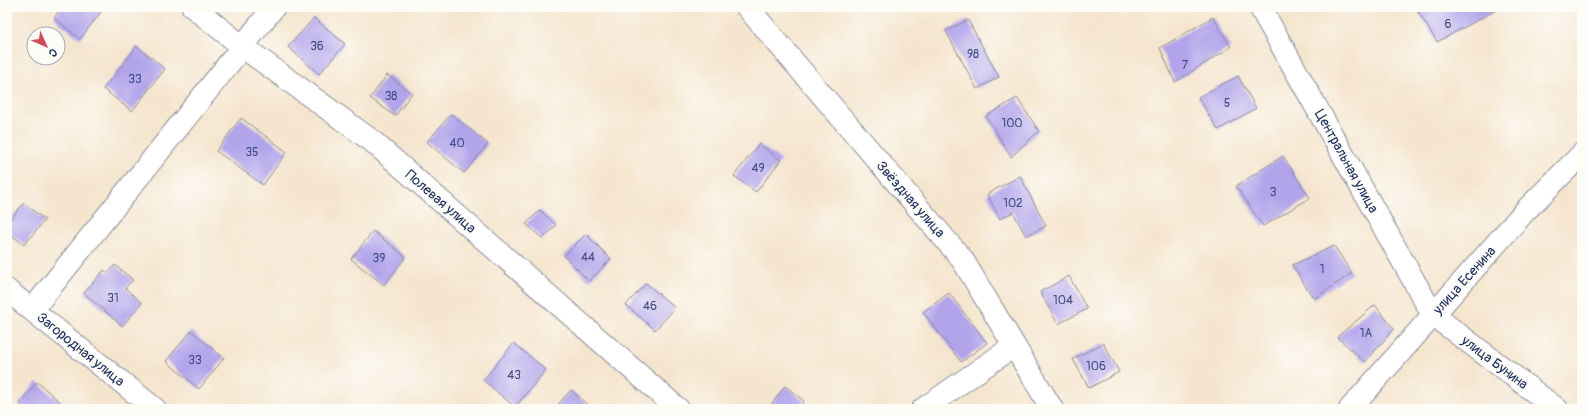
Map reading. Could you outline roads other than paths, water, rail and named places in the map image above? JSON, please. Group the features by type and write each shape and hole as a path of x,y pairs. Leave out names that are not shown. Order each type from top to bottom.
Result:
{"street":[{"name":"Полевая улица","path":"193,7 243,48 372,141 678,409"},
{"path":"33,309 243,48 274,7"},
{"name":"Звёздная улица","path":"747,7 962,259 1052,409"},
{"name":"Центральная улица","path":"1260,7 1433,315"},
{"name":"улица Есенина","path":"1350,409 1525,211 1582,154"},
{"name":"Загородная улица","path":"7,290 33,309 155,409"},
{"name":"улица Бунина","path":"1433,315 1557,409"},
{"path":"923,409 1014,346"}]}
